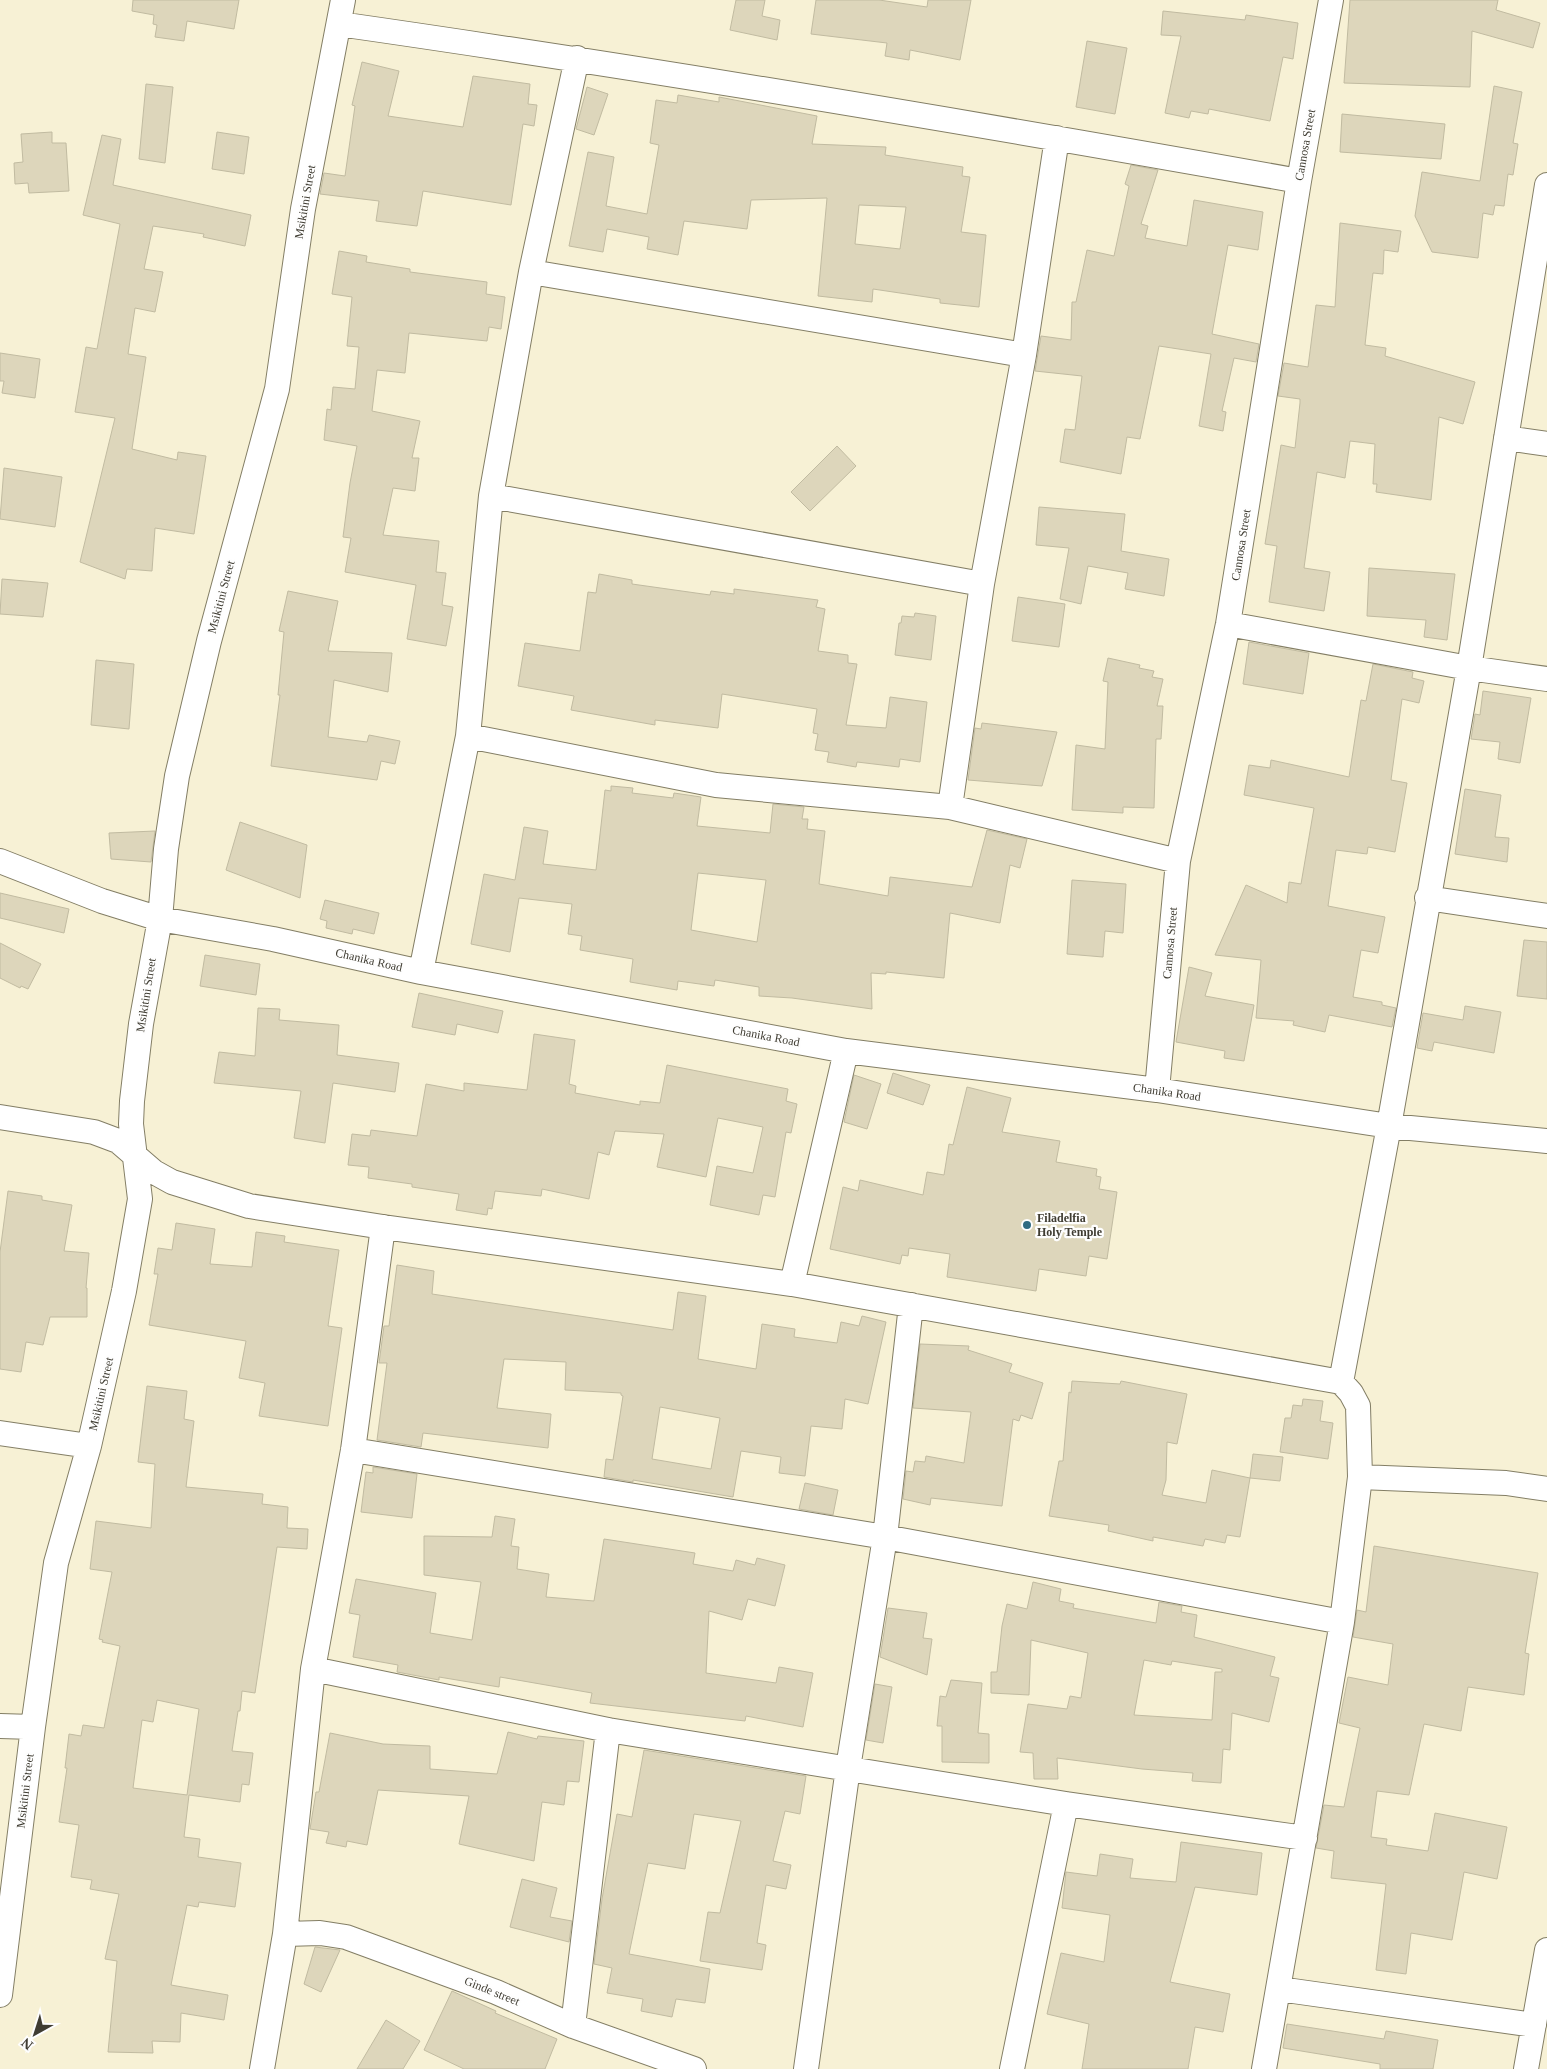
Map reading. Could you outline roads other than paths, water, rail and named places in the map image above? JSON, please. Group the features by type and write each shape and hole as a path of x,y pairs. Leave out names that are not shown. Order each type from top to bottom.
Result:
{"street":[{"name":"Msikitini Street","path":"0,1995 33,1727 56,1563 89,1446 124,1291 140,1199 131,1124 132,1101 141,1024 160,919 166,849 177,776 209,641 277,389 303,209 343,0"},
{"name":"Cannosa Street","path":"1157,1090 1178,861 1228,624 1299,181 1331,0"},
{"path":"339,24 577,58 1057,138 1299,181"},
{"path":"421,972 468,736 491,496 531,272 577,58"},
{"path":"950,807 982,584 1024,355 1057,138"},
{"path":"1341,1382 1389,1126 1427,898 1469,668 1506,438 1546,209 1547,185"},
{"path":"531,272 1024,355"},
{"path":"1506,438 1547,444"},
{"path":"491,496 982,584"},
{"path":"1228,624 1469,668 1547,679"},
{"path":"468,736 716,785 950,807 1178,861"},
{"name":"Chanika Road","path":"0,861 102,901 160,919 273,939 421,972 846,1051 1157,1090 1389,1126 1547,1141"},
{"path":"1427,898 1547,916"},
{"path":"792,1284 846,1051"},
{"path":"0,1117 94,1132 118,1141 154,1172 172,1182 249,1206 383,1227 792,1284 1341,1382 1351,1393 1358,1406 1360,1477 1342,1622 1264,2069"},
{"path":"262,2069 285,1934 313,1670 353,1450 383,1227"},
{"path":"806,2069 848,1768 885,1537 911,1305"},
{"path":"0,1433 89,1446"},
{"path":"353,1450 885,1537 1342,1622"},
{"path":"1360,1477 1506,1484 1547,1489"},
{"path":"313,1670 608,1730 1066,1804 1305,1838"},
{"path":"0,1726 33,1727"},
{"path":"573,2026 608,1730"},
{"path":"1012,2069 1066,1804"},
{"name":"Ginde street","path":"285,1934 320,1933 346,1937 496,1992 573,2026 694,2069"},
{"path":"1526,2069 1547,1950"},
{"path":"1279,1989 1534,2025"}],"place":[{"name":"Filadelfia Holy Temple","path":"1027,1225"}]}
